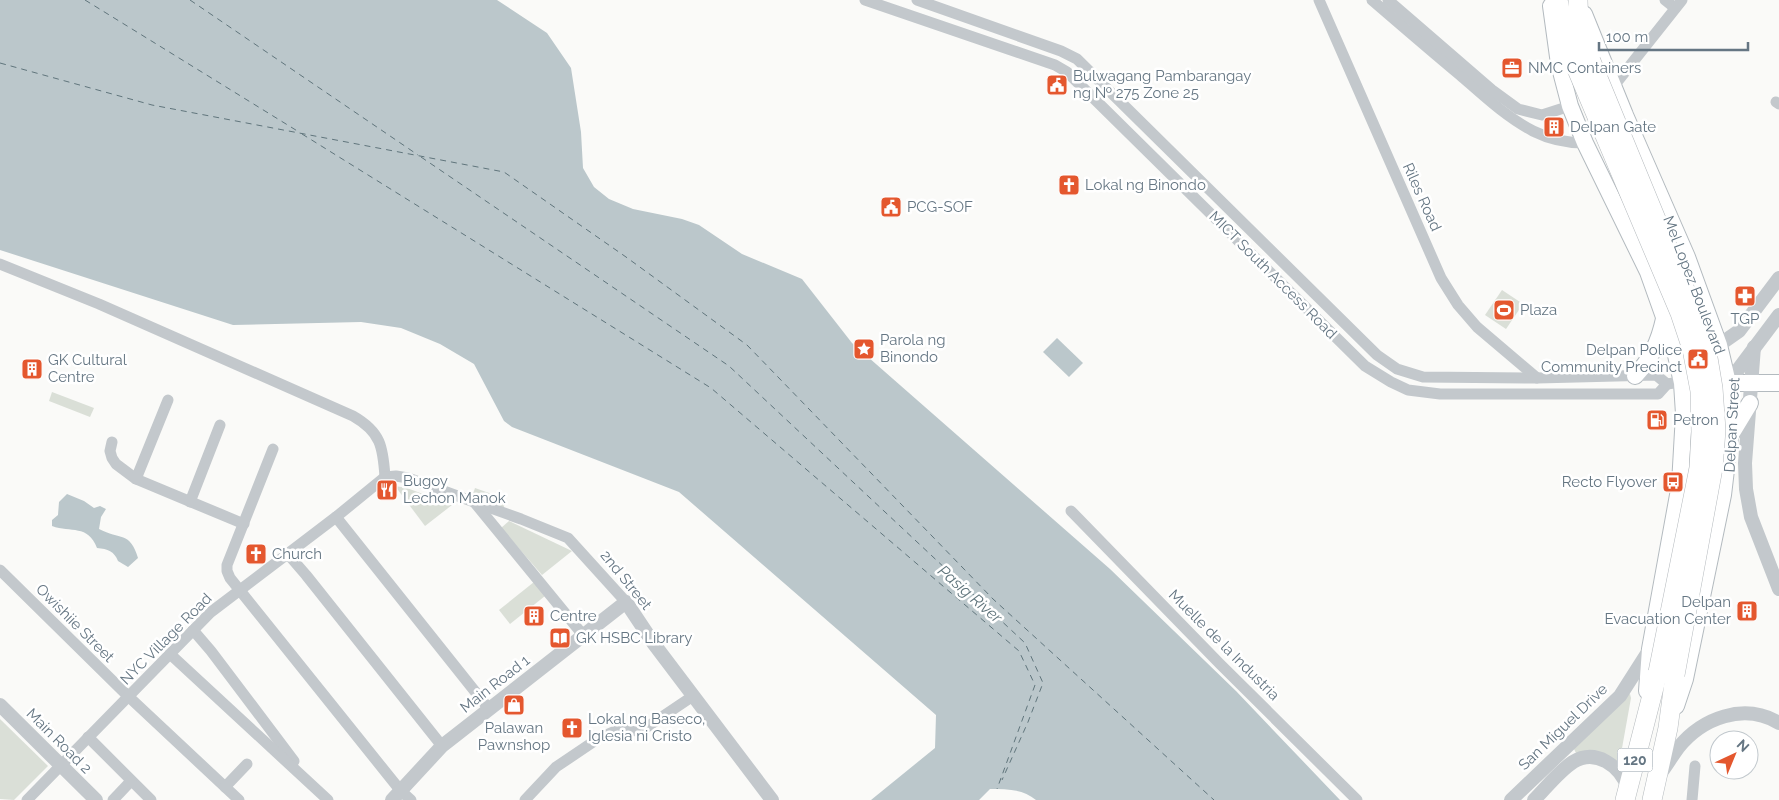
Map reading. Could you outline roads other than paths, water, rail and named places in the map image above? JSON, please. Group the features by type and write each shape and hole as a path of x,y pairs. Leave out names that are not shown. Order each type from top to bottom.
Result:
{"highway":[{"name":"Mel Lopez Boulevard","path":"1558,0 1563,25 1583,64 1693,309 1706,346 1713,388 1716,430 1714,468 1666,674 1645,721 1626,795"},
{"name":"Mel Lopez Boulevard","path":"1579,0 1578,16 1582,38 1583,64"},
{"name":"Mel Lopez Boulevard","path":"1652,800 1668,728 1666,674"}],"main road":[{"name":"Mel Lopez Boulevard","path":"1550,0 1559,64 1570,106 1585,144 1648,272 1664,314 1676,355 1674,383 1684,414 1680,484 1650,649 1645,721"},
{"name":"Mel Lopez Boulevard","path":"1579,0 1624,116 1687,257 1719,345 1728,383 1730,436 1723,495 1685,679 1668,728"},
{"path":"1635,376 1656,348 1664,314 1702,296"},
{"name":"MICT South Access Road","path":"1674,383 1779,383"},
{"path":"1730,436 1750,403"}],"street":[{"name":"MICT South Access Road","path":"865,0 1055,65 1067,72 1365,366 1391,382 1408,390 1440,394 1658,394 1674,383"},
{"name":"MICT South Access Road","path":"917,0 1061,51 1077,59 1377,355 1397,369 1423,377 1537,378 1656,375 1674,383"},
{"name":"Riles Road","path":"1319,0 1441,278 1458,305 1476,328 1537,378"},
{"path":"1372,0 1491,102 1521,123 1543,135 1569,143 1585,144"},
{"path":"1388,0 1492,90 1518,109 1542,115 1570,106"},
{"path":"1614,87 1678,4 1665,0"},
{"path":"0,264 99,304 366,423 374,431 380,442 384,458 385,477"},
{"path":"1719,345 1739,331 1779,278"},
{"name":"Delpan Street","path":"1728,383 1779,315"},
{"name":"Delpan Street","path":"1754,347 1745,464 1746,489 1751,517 1779,589"},
{"path":"1440,394 1441,377"},
{"path":"136,480 168,400"},
{"path":"190,502 220,425"},
{"path":"112,442 110,451 112,458 116,464 136,480 244,524"},
{"path":"274,449 227,565 230,578 396,795 411,800"},
{"name":"2nd Street","path":"385,477 408,478 568,538 626,602 693,696 772,800"},
{"name":"NYC Village Road","path":"27,800 211,612 336,517 385,477"},
{"path":"475,503 584,635"},
{"name":"Muelle de la Industria","path":"1071,510 1357,800"},
{"path":"336,517 489,709"},
{"path":"287,554 306,575 442,746"},
{"name":"Owishiie Street","path":"0,570 129,697 238,800"},
{"name":"Main Road 1","path":"396,795 442,746 626,602"},
{"path":"194,630 303,773 324,796"},
{"name":"San Miguel Drive","path":"1511,800 1620,696 1650,649"},
{"path":"170,654 324,796"},
{"path":"525,800 556,767 599,738 623,730 641,731 693,696"},
{"name":"Main Road 2","path":"0,705 96,800"},
{"path":"1657,779 1679,747 1712,721 1732,714 1751,713 1779,722"},
{"path":"88,737 151,800"},
{"name":"San Miguel Drive","path":"1534,800 1572,763 1584,758 1598,759 1612,764 1622,774 1626,795"},
{"path":"225,787 247,764"},
{"path":"1692,800 1695,766"},
{"path":"113,800 131,781"}],"water":[{"name":"Pasig River","path":"0,0 497,0 547,33 571,68 581,132 583,168 594,187 609,199 633,209 682,219 699,225 742,254 802,279 852,343 1110,569 1236,691 1340,800 1036,800 1020,792 990,789 979,800 871,800 935,748 936,715 679,492 512,427 504,421 474,364 440,344 401,328 361,322 233,325 0,250"},
{"path":"1057,338 1083,363 1069,377 1043,352"},
{"path":"67,494 84,501 94,508 100,506 106,509 101,517 99,529 128,540 135,549 138,558 128,567 118,561 110,551 97,548 89,535 84,532 52,526 52,520 58,515 59,502"}],"place":[{"name":"NMC Containers","path":"1512,68"},
{"name":"Bulwagang Pambarangay ng № 275 Zone 25","path":"1057,85"},
{"name":"Delpan Gate","path":"1554,127"},
{"name":"Lokal ng Binondo","path":"1069,185"},
{"name":"PCG-SOF","path":"891,207"},
{"name":"TGP","path":"1745,296"},
{"name":"Plaza","path":"1504,310"},
{"name":"Parola ng Binondo","path":"864,349"},
{"name":"Delpan Police Community Precinct","path":"1698,359"},
{"name":"GK Cultural Centre","path":"32,369"},
{"name":"Petron","path":"1657,420"},
{"name":"Recto Flyover","path":"1673,482"},
{"name":"Bugoy Lechon Manok","path":"387,490"},
{"name":"Church","path":"256,554"},
{"name":"Delpan Evacuation Center","path":"1747,611"},
{"name":"Centre","path":"534,616"},
{"name":"GK HSBC Library","path":"560,638"},
{"name":"Palawan Pawnshop","path":"514,705"},
{"name":"Lokal ng Baseco, Iglesia ni Cristo","path":"572,728"}]}
